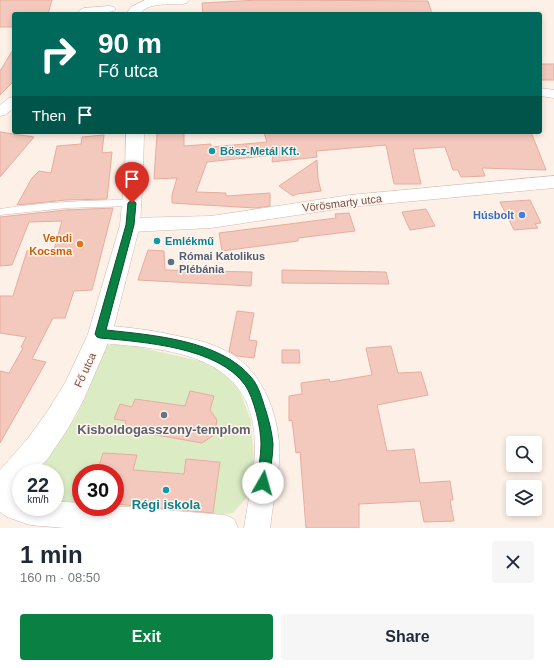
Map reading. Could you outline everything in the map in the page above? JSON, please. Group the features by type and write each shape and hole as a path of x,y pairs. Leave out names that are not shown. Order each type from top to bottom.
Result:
{"street":[{"path":"84,12 92,0"},
{"path":"99,0 116,11"},
{"path":"134,12 136,7 145,3 182,0"},
{"path":"100,12 116,11"},
{"path":"542,92 554,94"},
{"path":"0,112 12,103"},
{"name":"Fő utca","path":"0,492 38,447 59,418 75,390 100,334 131,214 134,134"},
{"name":"Vörösmarty utca","path":"131,214 211,222 350,201 554,182"},
{"path":"100,334 143,338 199,350 219,357 235,368 248,381 260,406 267,444 257,528"},
{"path":"0,496 16,508 61,522 225,528"}],"lane":[{"path":"0,212 28,207 67,204 131,214"}],"green space":[{"path":"121,343 204,362 224,371 237,384 251,421 254,460 249,495 233,513 213,515 220,461 187,459 184,474 133,470 137,455 103,453 100,464 72,464 72,502 64,502 64,464 41,464 77,415 105,346"}],"building":[{"path":"0,0 52,0 49,12 12,12 12,27 0,27"},
{"path":"259,0 428,1 431,12 203,12 202,3"},
{"path":"12,51 12,83 0,95 0,71"},
{"path":"542,64 554,64 554,80 542,80"},
{"path":"0,132 34,137 0,177"},
{"path":"157,134 184,134 184,146 211,144 211,147 267,142 264,134 532,134 546,170 482,168 485,176 461,177 458,170 453,170 445,147 413,149 421,184 394,184 386,145 316,151 317,157 272,162 273,155 207,162 196,192 226,193 226,196 270,193 270,206 255,208 172,203 172,195 177,178 154,179"},
{"path":"104,135 102,153 112,152 107,199 66,200 17,205 32,178 39,171 51,173 57,146 81,144 82,137"},
{"path":"317,160 318,179 321,191 297,194 293,196 279,186"},
{"name":"Húsbolt","path":"530,200 541,223 535,224 538,228 514,230 500,202"},
{"path":"113,208 92,290 74,291 65,318 53,318 32,359 46,362 0,443 0,371 9,373 23,348 21,347 26,337 0,333 0,296 13,296 27,251 54,250 62,221 29,222 12,265 0,266 0,217 66,210"},
{"path":"426,209 435,226 410,230 402,212"},
{"path":"349,213 355,231 298,238 298,241 222,251 219,233 336,218 335,214"},
{"path":"148,250 164,251 165,270 252,272 251,286 138,280"},
{"path":"282,270 386,272 389,284 282,283"},
{"path":"237,311 254,313 249,340 257,341 254,358 237,356 229,351"},
{"path":"391,346 398,373 421,372 428,395 377,405 387,451 414,449 420,483 450,481 453,500 450,500 454,521 424,522 420,501 359,504 359,528 306,528 300,452 296,453 292,420 289,421 289,396 302,394 301,383 329,379 330,382 372,375 366,348"},
{"path":"282,350 299,350 300,363 282,363"},
{"name":"Kisboldogasszony-templom","path":"190,391 214,396 210,410 217,420 214,435 202,443 123,429 126,421 114,419 120,404 132,407 135,399 185,406"},
{"name":"Régi iskola","path":"103,453 137,455 133,470 184,474 186,459 220,462 213,513 124,505 124,464 100,464"}],"place":[{"name":"Bösz-Metál Kft.","path":"212,151"},
{"name":"Húsbolt","path":"522,215"},
{"name":"Emlékmű","path":"157,241"},
{"name":"Vendi Kocsma","path":"80,244"},
{"name":"Római Katolikus Plébánia","path":"171,262"},
{"name":"Kisboldogasszony-templom","path":"164,415"},
{"name":"Régi iskola","path":"166,490"}],"route":[{"path":"132,203 130,225 116,281 100,334 143,338 199,350 219,357 235,368 248,381 260,406 267,444 263,483"}]}
